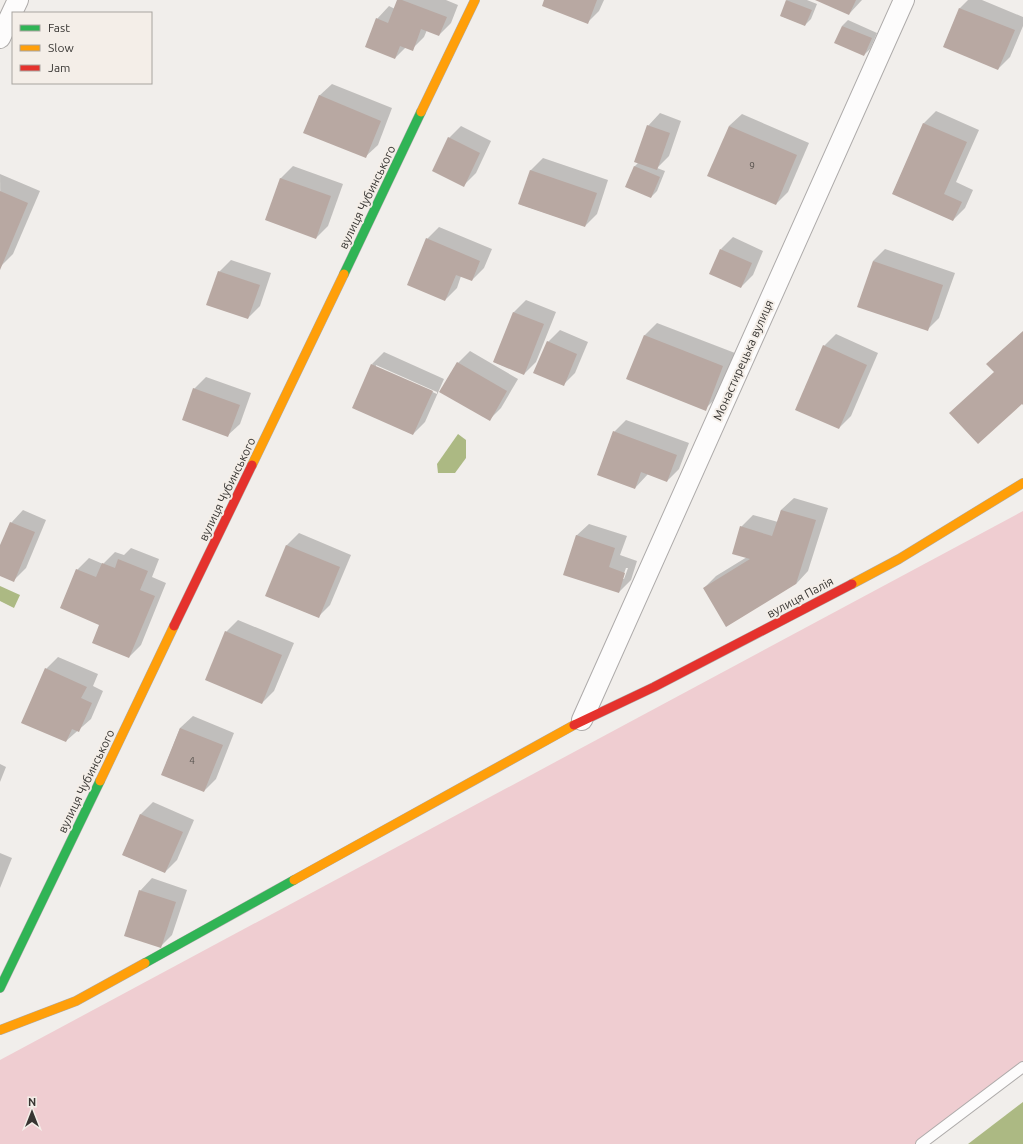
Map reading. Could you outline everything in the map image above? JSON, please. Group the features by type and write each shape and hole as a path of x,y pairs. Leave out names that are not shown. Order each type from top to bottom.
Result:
{"street":[{"path":"12,12 18,0"},
{"name":"вулиця Чубинського","path":"0,988 476,0"},
{"name":"Монастирецька вулиця","path":"582,720 904,0"},
{"path":"0,38 12,13"},
{"name":"вулиця Палія","path":"0,1030 76,1001 582,720 654,687 899,559 1023,483"}],"lane":[{"path":"921,1144 1023,1067"}],"shaded area":[{"path":"458,434 466,440 466,458 455,473 438,473 437,464"},
{"path":"1023,511 1023,1067 921,1144 0,1144 0,1060"},
{"path":"0,586 20,595 14,608 0,601"},
{"path":"1023,1102 1023,1144 968,1144"}],"building":[{"path":"397,0 402,0 447,17 439,36 421,29 413,51 400,46 395,59 365,47 376,18 388,23"},
{"path":"544,0 597,0 588,24 542,6"},
{"path":"786,0 812,10 805,26 780,16"},
{"path":"815,0 856,0 849,15"},
{"path":"959,8 1015,30 998,70 943,47"},
{"path":"842,26 872,38 864,56 834,43"},
{"path":"319,95 381,121 366,158 303,133"},
{"path":"923,123 967,142 944,194 962,202 953,221 892,194"},
{"path":"647,125 670,133 657,170 634,162"},
{"path":"729,126 797,155 776,205 707,176"},
{"path":"448,137 480,153 464,187 432,171"},
{"path":"634,166 660,177 651,198 625,187"},
{"path":"530,170 597,193 585,227 518,204"},
{"path":"280,178 331,196 316,239 265,220"},
{"path":"0,191 28,203 0,270"},
{"path":"426,238 480,261 472,281 456,275 445,301 407,285"},
{"path":"720,249 752,263 741,288 709,274"},
{"path":"873,261 943,285 928,331 857,307"},
{"path":"218,271 260,285 248,319 206,305"},
{"path":"513,312 544,324 524,375 493,362"},
{"path":"1023,331 1023,405 1022,404 978,444 949,413 994,372 986,364"},
{"path":"644,335 723,366 706,411 626,379"},
{"path":"547,341 577,354 564,386 533,373"},
{"path":"823,345 867,365 839,429 795,410"},
{"path":"457,362 507,391 490,421 439,392"},
{"path":"371,364 433,391 413,435 352,408"},
{"path":"193,388 240,405 228,437 182,420"},
{"path":"613,431 677,455 667,482 641,472 635,489 597,475"},
{"path":"781,510 816,520 796,584 726,627 703,588 750,559 732,554 740,526 772,536"},
{"path":"10,522 35,532 14,582 0,576 0,545"},
{"path":"576,535 615,548 609,567 625,573 619,593 563,575"},
{"path":"286,545 340,567 319,618 265,596"},
{"path":"118,559 148,571 140,590 155,596 129,658 92,643 99,625 60,608 76,569 96,577 102,563 115,568"},
{"path":"225,631 282,655 262,704 205,680"},
{"path":"45,668 87,687 81,698 92,703 79,732 72,729 66,742 21,723"},
{"path":"180,728 223,745 204,792 161,775"},
{"path":"140,814 183,832 165,873 122,855"},
{"path":"139,890 176,902 161,948 124,936"}],"traffic: fast":[{"path":"344,274 421,112"},
{"path":"0,988 100,781"},
{"path":"145,963 294,880"}],"traffic: slow":[{"path":"421,112 475,0"},
{"path":"252,465 344,274"},
{"path":"852,584 899,559 1023,483"},
{"path":"100,781 174,626"},
{"path":"294,880 574,725"},
{"path":"0,1030 76,1001 145,963"}],"traffic: jam":[{"path":"174,626 252,465"},
{"path":"574,725 654,687 852,584"}]}
